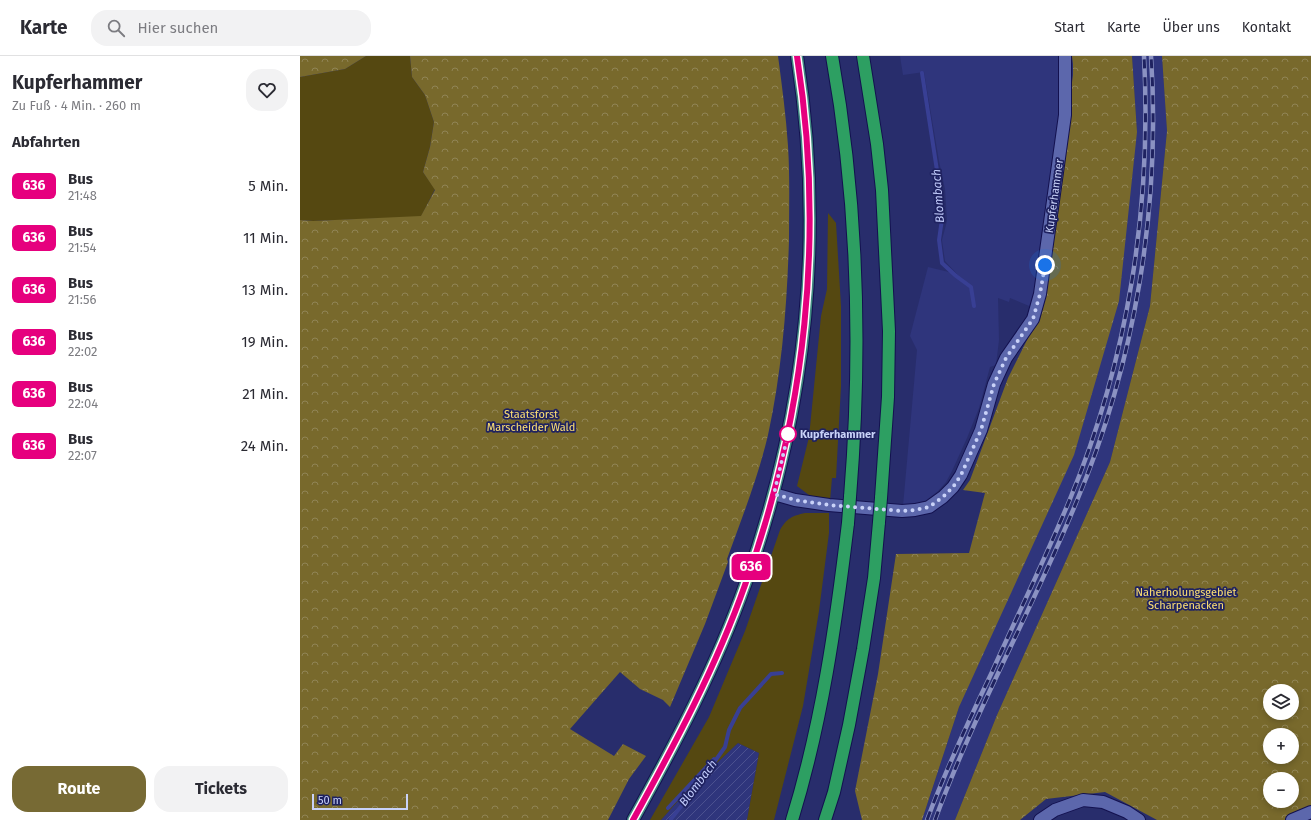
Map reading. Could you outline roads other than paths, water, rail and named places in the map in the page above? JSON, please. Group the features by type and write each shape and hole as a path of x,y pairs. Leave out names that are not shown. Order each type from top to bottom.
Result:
{"highway":[{"path":"792,820 819,715 833,642 848,523 854,444 857,330 856,280 850,191 832,56"},
{"path":"825,820 834,792 849,725 874,578 888,390 889,331 882,190 878,152 863,56"}],"main road":[{"path":"633,820 695,704 730,625 745,585 774,494 788,430 798,380 810,262 810,202 804,113 798,56"}],"street":[{"name":"Kupferhammer","path":"774,494 795,500 829,505 902,511 929,507 943,497 953,487 961,475 981,430 994,384 1006,358 1033,319 1040,294 1065,116 1066,56"},
{"path":"1040,820 1055,810 1083,800 1103,802 1126,812 1139,820"},
{"path":"1292,820 1311,812"}],"waterway":[{"name":"Blombach","path":"922,73 940,190 942,219 939,240 942,263 971,287 974,306"},
{"name":"Blombach","path":"671,819 698,785 725,747 729,730 740,708 771,674 782,673"},
{"name":"Blombach","path":"668,808 714,759"}],"railway":[{"path":"927,820 958,745 1042,564 1070,499 1090,446 1107,392 1121,337 1132,282 1139,226 1144,169 1144,56"},
{"path":"935,820 968,740 1076,503 1097,450 1114,395 1128,340 1139,284 1147,227 1152,170 1153,113 1151,56"}],"place":[{"name":"Kupferhammer","path":"788,434"}],"park label":[{"name":"Staatsforst Marscheider Wald","path":"531,420"},
{"name":"Naherholungsgebiet Scharpenacken","path":"1186,598"}]}
